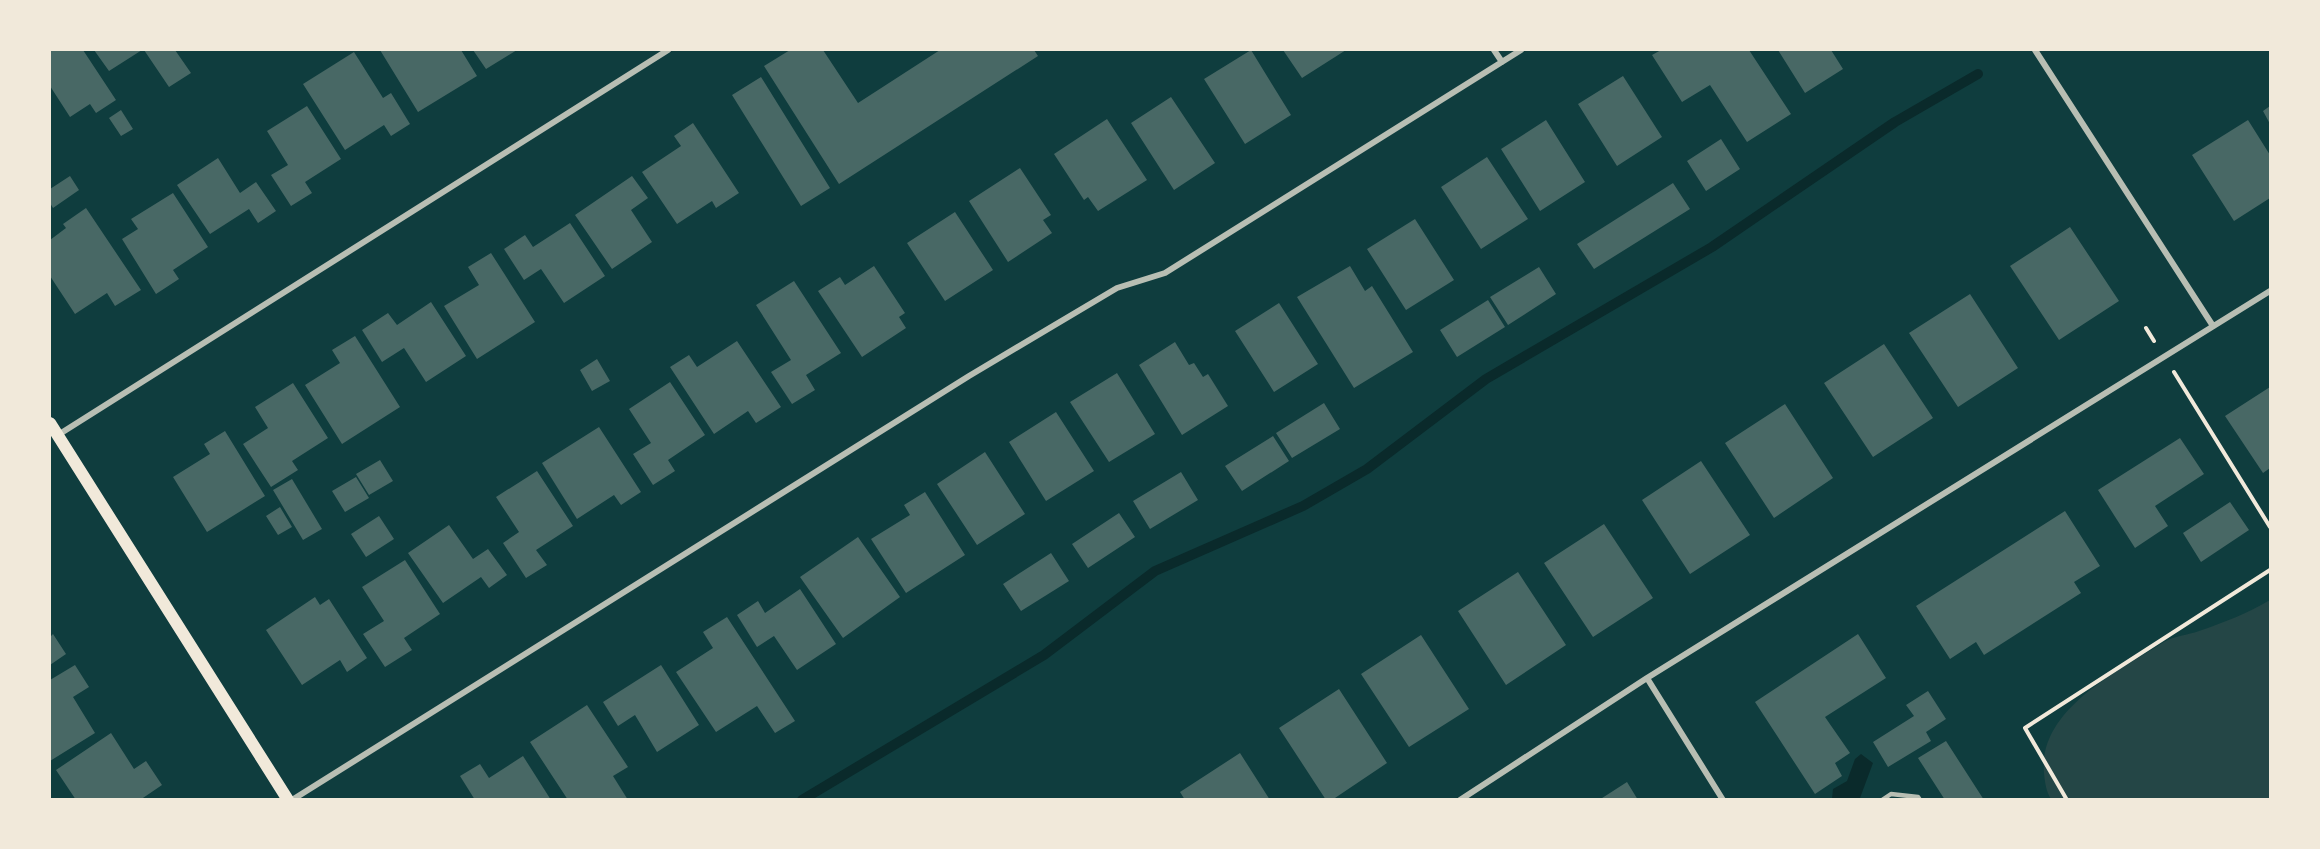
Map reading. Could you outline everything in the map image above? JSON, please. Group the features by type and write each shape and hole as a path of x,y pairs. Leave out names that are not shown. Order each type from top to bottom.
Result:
{"main road":[{"path":"50,423 290,800"}],"street":[{"path":"58,435 668,50"},
{"path":"1494,50 1502,62"},
{"path":"290,800 969,376 1117,288 1165,273 1521,50"},
{"path":"2036,50 2213,326"},
{"path":"1460,800 1647,678 2271,291"},
{"path":"1647,678 1723,800"}],"lane":[{"path":"1882,800 1891,794 1918,797 1920,800"}],"path":[{"path":"2181,384 2271,527"},
{"path":"2067,800 2025,728 2271,570"}],"shaded area":[{"path":"2270,600 2270,799 2051,799 2044,777 2046,750 2054,730 2067,711 2085,694 2168,640 2226,621"},
{"path":"1861,754 1873,763 1860,798 1832,799 1833,789 1847,781 1855,759"}],"building":[{"path":"50,50 83,50 116,100 96,113 90,104 70,117 50,86"},
{"path":"94,50 142,50 109,71"},
{"path":"144,50 175,50 191,73 169,87"},
{"path":"380,50 461,50 477,76 418,112"},
{"path":"473,50 517,50 486,69"},
{"path":"790,50 823,50 858,103 940,50 1034,50 1038,56 839,184 764,66"},
{"path":"1251,50 1291,115 1245,144 1204,79"},
{"path":"1283,50 1346,50 1302,78"},
{"path":"1661,50 1749,50 1791,114 1747,142 1710,85 1682,102 1652,55"},
{"path":"1778,50 1831,50 1843,69 1805,93"},
{"path":"354,52 383,98 391,93 410,124 391,136 384,125 345,150 303,84"},
{"path":"1623,76 1662,137 1617,166 1578,104"},
{"path":"761,77 830,188 801,206 732,95"},
{"path":"1171,97 1215,163 1174,190 1131,123"},
{"path":"307,106 341,159 305,182 312,193 291,206 271,175 288,165 267,131"},
{"path":"2270,106 2270,124 2263,111"},
{"path":"121,110 133,129 121,136 109,118"},
{"path":"1107,119 1147,180 1098,211 1088,197 1084,200 1054,154"},
{"path":"1546,120 1585,182 1540,211 1501,149"},
{"path":"2248,120 2270,155 2270,198 2234,221 2192,155"},
{"path":"693,123 739,193 716,208 712,201 677,224 642,172 681,146 674,136"},
{"path":"1721,139 1740,169 1706,191 1687,161"},
{"path":"1487,157 1528,219 1481,249 1441,187"},
{"path":"218,158 240,193 256,182 276,211 258,223 249,209 210,234 177,185"},
{"path":"1020,168 1051,215 1043,220 1052,233 1008,262 969,201"},
{"path":"70,176 79,190 53,208 50,203 50,189"},
{"path":"632,176 648,198 631,210 652,242 612,269 575,215"},
{"path":"1673,183 1690,209 1594,269 1577,244"},
{"path":"173,193 208,247 173,270 179,279 156,294 122,239 138,229 131,219"},
{"path":"86,208 141,290 115,306 107,293 75,314 50,276 50,240 66,228 63,224"},
{"path":"955,212 993,270 945,301 907,243"},
{"path":"1415,219 1454,280 1406,310 1367,249"},
{"path":"570,223 605,276 564,303 541,269 524,280 504,249 525,235 533,247"},
{"path":"2070,227 2119,301 2059,340 2010,266"},
{"path":"491,253 535,322 477,359 444,306 479,285 468,267"},
{"path":"874,266 905,313 899,317 906,328 862,357 818,291 840,277 845,285"},
{"path":"1350,266 1365,291 1372,286 1413,352 1354,388 1297,297"},
{"path":"1539,267 1556,294 1508,325 1490,297"},
{"path":"794,281 841,353 806,375 815,390 792,404 771,372 791,360 756,305"},
{"path":"1970,294 2018,368 1958,407 1909,333"},
{"path":"1488,300 1505,327 1457,357 1440,330"},
{"path":"431,302 466,356 426,382 404,348 382,362 362,330 388,313 397,325"},
{"path":"1279,303 1318,364 1274,392 1235,331"},
{"path":"355,336 400,407 342,444 305,385 340,363 332,350"},
{"path":"737,341 781,407 756,423 748,411 714,434 670,367 689,355 697,367"},
{"path":"1175,342 1189,365 1194,363 1203,377 1208,374 1228,406 1182,435 1139,365"},
{"path":"1884,344 1933,418 1873,457 1824,383"},
{"path":"597,359 610,381 592,391 580,370"},
{"path":"1117,373 1155,434 1109,462 1070,402"},
{"path":"670,382 705,435 668,460 675,471 653,485 633,454 651,443 629,409"},
{"path":"293,383 328,438 292,461 298,470 271,487 243,444 268,428 255,407"},
{"path":"2270,387 2270,468 2263,473 2225,416"},
{"path":"1324,403 1340,429 1292,458 1276,433"},
{"path":"1785,404 1833,478 1774,518 1725,443"},
{"path":"1056,412 1094,471 1046,501 1009,442"},
{"path":"599,427 641,492 621,505 614,495 577,519 542,463"},
{"path":"225,431 265,496 207,532 173,477 210,454 204,444"},
{"path":"1273,436 1289,461 1242,491 1225,466"},
{"path":"2180,438 2204,474 2155,506 2168,526 2135,548 2098,490"},
{"path":"985,452 1025,514 977,545 937,484"},
{"path":"380,460 393,481 369,495 356,474"},
{"path":"1701,461 1750,535 1690,574 1642,500"},
{"path":"537,471 573,526 536,550 547,565 526,578 503,543 519,532 496,497"},
{"path":"1181,472 1198,500 1150,529 1133,501"},
{"path":"356,477 369,498 345,512 332,491"},
{"path":"292,479 322,529 303,540 273,490"},
{"path":"925,492 965,555 906,593 871,539 910,515 904,505"},
{"path":"2230,502 2249,530 2201,562 2183,533"},
{"path":"280,507 292,527 278,535 266,516"},
{"path":"2065,511 2100,566 2074,582 2081,593 1984,655 1976,642 1950,659 1916,606"},
{"path":"1119,513 1135,537 1088,568 1072,544"},
{"path":"379,516 394,539 366,557 351,534"},
{"path":"1604,524 1653,598 1593,637 1544,563"},
{"path":"449,525 473,559 488,549 507,575 489,588 481,577 443,603 408,553"},
{"path":"858,537 900,597 843,638 800,577"},
{"path":"1051,553 1069,581 1021,611 1003,584"},
{"path":"405,560 440,614 404,638 412,650 385,667 363,634 384,621 362,587"},
{"path":"1518,572 1566,645 1506,685 1458,611"},
{"path":"800,589 836,644 797,670 774,636 757,647 737,615 758,601 765,613"},
{"path":"315,597 320,605 329,599 367,658 347,672 340,660 302,685 266,630"},
{"path":"727,617 795,721 775,733 757,706 716,732 676,672 713,648 703,632"},
{"path":"53,634 66,654 50,665 50,637"},
{"path":"1858,634 1886,678 1825,717 1850,753 1835,763 1842,776 1815,794 1755,702"},
{"path":"1421,635 1469,709 1409,747 1361,674"},
{"path":"75,665 89,687 73,697 95,733 50,761 50,680"},
{"path":"661,665 699,725 657,752 635,715 618,726 603,702"},
{"path":"1339,689 1387,763 1332,800 1326,800 1279,728"},
{"path":"1928,691 1946,719 1926,732 1931,741 1888,767 1873,742 1914,716 1906,705"},
{"path":"587,705 628,767 613,776 628,800 568,800 530,742"},
{"path":"111,733 134,769 146,761 162,785 140,800 76,800 56,770"},
{"path":"1946,741 1984,800 1945,800 1918,758"},
{"path":"1240,753 1270,800 1185,800 1180,792"},
{"path":"523,756 551,800 475,800 460,776 480,764 489,778"},
{"path":"1627,782 1638,800 1599,800"}],"waterway":[{"path":"802,800 1044,655 1155,571 1303,506 1367,469 1486,379 1712,247 1895,122 1978,74"}]}
